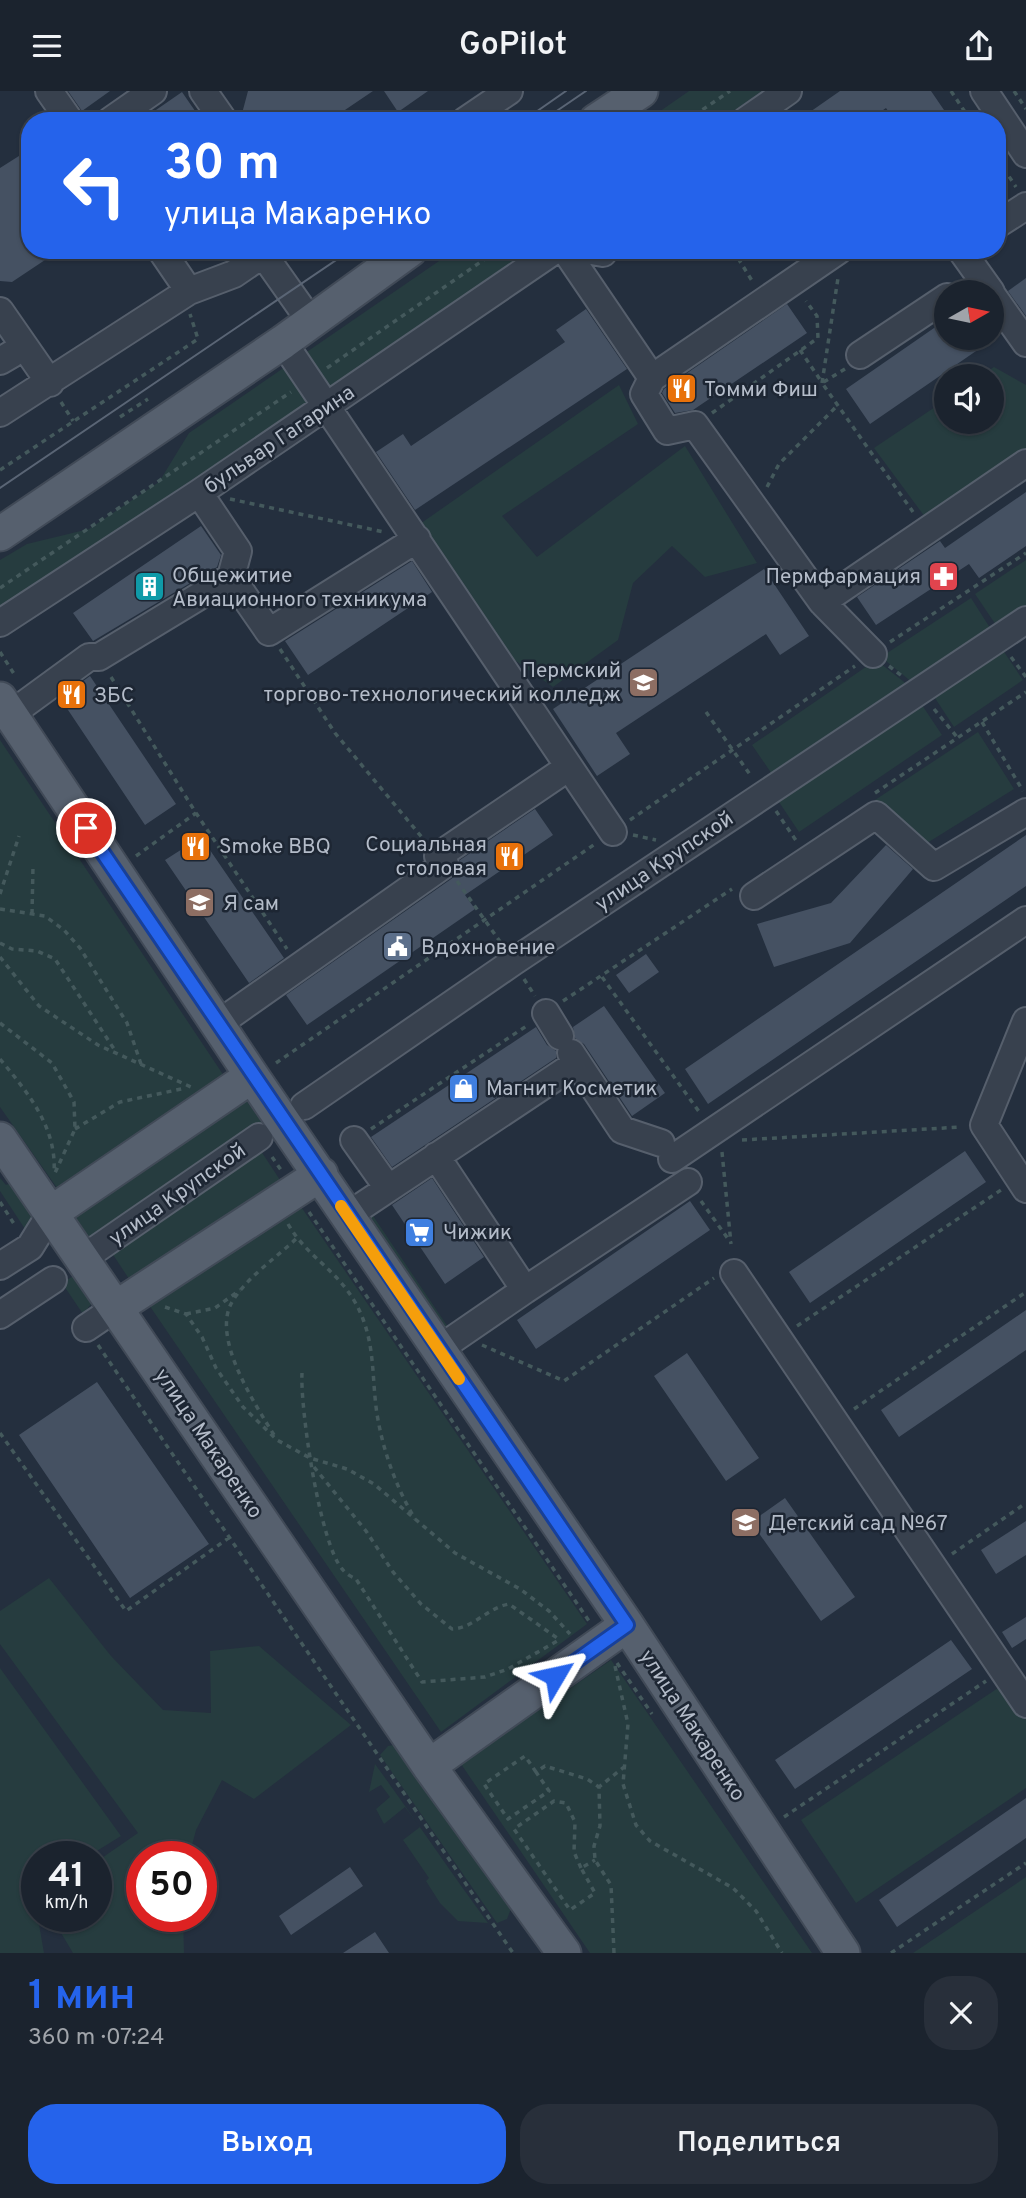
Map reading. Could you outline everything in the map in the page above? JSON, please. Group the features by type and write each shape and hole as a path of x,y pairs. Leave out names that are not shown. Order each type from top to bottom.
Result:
{"main road":[{"path":"608,112 631,94"},
{"path":"0,534 283,342 398,259"},
{"name":"улица Макаренко","path":"5,706 218,1024 264,1069 347,1216 449,1342 627,1625 843,1953"},
{"path":"58,1196 264,1069"},
{"name":"улица Макаренко","path":"0,1139 58,1196 117,1307 429,1766 564,1953"},
{"path":"117,1307 321,1174"},
{"path":"429,1766 627,1625"}],"street":[{"path":"49,91 64,112"},
{"path":"123,112 153,91"},
{"path":"473,107 509,91"},
{"path":"758,112 788,91"},
{"path":"984,91 998,112"},
{"path":"1006,124 1026,154"},
{"path":"1006,216 1023,199"},
{"path":"167,259 189,291"},
{"path":"0,413 189,291 234,274 256,259"},
{"path":"270,259 311,322"},
{"name":"бульвар Гагарина","path":"0,623 211,495 327,406 542,259"},
{"path":"571,259 652,378"},
{"path":"826,259 652,378 644,394 667,431 695,425 822,602 873,653"},
{"path":"967,259 982,280"},
{"path":"860,355 934,306"},
{"path":"0,311 50,383"},
{"path":"1004,311 1026,343"},
{"path":"283,342 613,832"},
{"path":"822,602 1026,463"},
{"path":"5,706 89,657 99,657 231,577 237,551 211,495"},
{"path":"231,577 269,632 417,538"},
{"name":"улица Крупской","path":"304,1106 686,845 1026,620"},
{"path":"218,1024 569,767"},
{"path":"747,889 876,815 934,867 1026,812"},
{"path":"546,1013 622,1130 666,1151 716,1136 1026,920"},
{"path":"1023,1183 984,1125 1026,1021"},
{"path":"347,1216 436,1156 569,1050"},
{"name":"улица Крупской","path":"95,1250 259,1137"},
{"path":"354,1140 388,1188"},
{"path":"436,1156 525,1290"},
{"path":"449,1342 688,1182"},
{"path":"0,1266 30,1247 58,1196"},
{"path":"733,1266 778,1338 1026,1704"},
{"path":"0,1315 52,1280"},
{"path":"86,1328 117,1307"}],"path":[{"path":"700,112 730,91"},
{"path":"951,91 965,112"},
{"path":"1014,91 1026,109"},
{"path":"1006,172 1023,199"},
{"path":"739,259 765,301"},
{"path":"822,383 839,277"},
{"path":"695,425 818,338 817,316 793,282"},
{"path":"0,470 198,339"},
{"path":"800,350 926,531"},
{"path":"822,383 845,369 860,355"},
{"path":"120,417 148,399"},
{"path":"756,509 779,464 838,405"},
{"path":"0,588 159,482"},
{"path":"211,495 417,538"},
{"path":"264,1069 873,653 1026,553"},
{"path":"269,632 335,733 441,860 485,919"},
{"path":"873,653 919,691 957,737"},
{"path":"99,657 197,813 299,967"},
{"path":"867,799 1026,692"},
{"path":"982,721 1026,796"},
{"path":"136,856 197,813"},
{"path":"613,832 686,845"},
{"path":"0,894 19,836"},
{"path":"32,914 33,866"},
{"path":"354,1140 601,976 747,889"},
{"path":"0,909 46,916 80,948 127,1023 141,1064"},
{"path":"0,943 55,959 93,1021 117,1053"},
{"path":"0,957 39,1006 98,1045 188,1087"},
{"path":"449,1342 564,1381 713,1279 718,1269 733,1266 716,1136 601,976"},
{"path":"0,1023 52,1063 74,1102 75,1129 58,1196"},
{"path":"0,1059 43,1115 55,1157 58,1196"},
{"path":"75,1129 120,1102 195,1087"},
{"path":"716,1136 984,1125"},
{"path":"259,1137 286,1178"},
{"path":"688,1182 731,1244"},
{"path":"778,1338 1023,1183"},
{"path":"0,1202 23,1237"},
{"path":"308,1211 593,1627"},
{"path":"286,1219 297,1237 352,1293 374,1358 377,1415 387,1451 399,1492 418,1524"},
{"path":"160,1305 186,1314 215,1308 243,1287 297,1237"},
{"path":"243,1287 231,1304 225,1326 228,1343 254,1403 277,1440"},
{"path":"835,1422 1026,1292"},
{"path":"186,1314 202,1336 216,1369 243,1407 277,1440 310,1458 347,1469 374,1484 455,1553 520,1590 549,1611 570,1635 508,1669 485,1677 422,1682 356,1579 341,1569 324,1523 310,1458 304,1429 302,1373"},
{"path":"86,1328 513,1953"},
{"path":"0,1433 126,1611 230,1537"},
{"path":"310,1458 318,1474 366,1531 393,1572 421,1604 452,1629 465,1629 494,1607 509,1604 559,1640"},
{"path":"933,1567 1026,1503"},
{"path":"613,1657 628,1724 628,1750 624,1766 626,1795 642,1834 733,1888 756,1911 782,1953"},
{"path":"785,1817 1003,1670"},
{"path":"525,1756 536,1772 550,1791 508,1819 484,1784 525,1756"},
{"path":"536,1772 545,1766 587,1779 598,1787"},
{"path":"598,1787 624,1766"},
{"path":"598,1787 600,1826 594,1846 595,1860 611,1885 614,1953"},
{"path":"554,1801 566,1803 575,1822 574,1852 581,1868 596,1893 570,1910 514,1829 554,1801"},
{"path":"581,1868 595,1860"},
{"path":"891,1953 1026,1863"},
{"path":"614,1947 620,1953"}],"green space":[{"path":"689,91 762,91 732,112 659,112"},
{"path":"442,259 519,259 0,612 0,560 27,544 89,529 159,482 189,433"},
{"path":"1004,373 1026,385 1026,454 925,517 874,448 934,408 934,434 1004,434"},
{"path":"619,385 638,424 502,516 537,557 685,446 757,563 705,577 672,546 633,583 618,640 553,687 496,647 417,526"},
{"path":"1026,560 1026,605 996,625 975,594"},
{"path":"971,598 992,631 913,683 881,657"},
{"path":"1002,649 1023,680 954,727 933,695"},
{"path":"876,660 908,685 774,777 752,745"},
{"path":"920,702 942,735 799,832 777,799"},
{"path":"978,732 1014,789 919,848 875,800"},
{"path":"0,740 224,1076 62,1195 0,1107"},
{"path":"243,1096 263,1124 87,1242 68,1214"},
{"path":"259,1148 280,1180 131,1282 110,1250"},
{"path":"0,1178 6,1185 13,1182 34,1214 33,1223 25,1229 0,1191"},
{"path":"295,1198 587,1624 441,1732 147,1302"},
{"path":"367,1207 452,1333 446,1338 363,1211"},
{"path":"78,1273 92,1303 83,1314 62,1283"},
{"path":"49,1578 111,1656 163,1710 211,1713 210,1651 259,1646 351,1725 254,1799 222,1780 196,1830 193,1841 126,1841 138,1833 0,1644 0,1611"},
{"path":"611,1660 812,1953 590,1953 461,1764"},
{"path":"0,1668 121,1836 112,1842 21,1841 21,1932 40,1932 44,1953 0,1953"},
{"path":"1004,1684 1026,1718 1026,1788 856,1903 801,1820"},
{"path":"400,1744 512,1906 507,1919 497,1923 380,1755 388,1746"},
{"path":"375,1764 418,1824 405,1807 384,1824 376,1809 390,1797 381,1785 369,1792"},
{"path":"420,1827 488,1923 458,1921 440,1903 426,1881 429,1878 403,1840"},
{"path":"126,1841 126,1932 183,1932 184,1953 73,1953 61,1932 112,1932 112,1851"},
{"path":"1026,1877 1026,1953 913,1953"}],"building":[{"path":"68,91 110,91 82,111"},
{"path":"248,91 373,91 342,112 242,112"},
{"path":"384,91 428,91 398,112"},
{"path":"840,91 931,91 944,110 889,112 886,108 880,112 810,112"},
{"path":"182,92 196,112 153,112"},
{"path":"21,155 21,259 46,259 12,282 0,281 0,168"},
{"path":"1026,278 1026,316 1008,291"},
{"path":"787,304 807,333 693,410 675,413 662,393 664,389"},
{"path":"586,309 627,369 415,510 376,452 403,434 411,446 565,342 556,330"},
{"path":"934,328 934,350 978,350 957,364 934,364 934,380 870,424 846,389"},
{"path":"1026,492 1026,546 979,578 969,564 876,625 857,597 940,541 945,548"},
{"name":"Общежитие Авиационного техникума","path":"201,526 221,555 217,567 93,641 73,613"},
{"path":"412,561 432,592 308,675 285,641"},
{"name":"Пермский торгово-технологический колледж","path":"764,569 809,636 780,655 766,634 616,733 630,754 597,776 553,709"},
{"path":"90,676 176,804 145,825 60,698"},
{"path":"535,809 553,835 465,895 475,909 307,1025 286,995 454,877 460,869 460,860"},
{"path":"1026,835 1026,886 708,1104 685,1069"},
{"path":"201,837 284,958 249,983 165,860"},
{"path":"886,845 913,869 850,943 774,967 757,924 831,903"},
{"path":"646,954 659,972 629,993 616,975"},
{"path":"604,1006 665,1093 632,1116 584,1044 575,1038 573,1027"},
{"path":"536,1027 547,1045 556,1051 556,1058 392,1167 371,1137"},
{"path":"965,1151 986,1182 810,1303 789,1272"},
{"path":"432,1178 484,1257 445,1284 392,1205"},
{"path":"690,1201 710,1230 536,1349 517,1320"},
{"path":"1026,1310 1026,1350 899,1437 881,1410"},
{"path":"687,1353 759,1458 726,1481 654,1376"},
{"path":"97,1382 209,1544 130,1598 19,1435"},
{"path":"785,1498 855,1597 821,1621 751,1522"},
{"path":"1026,1521 1026,1555 996,1574 981,1550"},
{"path":"1026,1617 1026,1639 1012,1648 1002,1632"},
{"path":"951,1640 972,1669 795,1789 775,1760"},
{"path":"1026,1798 1026,1838 897,1927 879,1900"},
{"path":"350,1867 363,1886 291,1935 279,1916"},
{"path":"375,1932 389,1953 343,1953"}],"tram line":[{"path":"536,112 566,91"},
{"path":"555,112 586,91"},
{"path":"0,488 338,259"}],"slow traffic":[{"path":"341,1206 459,1379"}],"place":[{"name":"Томми Фиш","path":"681,389"},
{"name":"Пермфармация","path":"944,576"},
{"name":"Общежитие Авиационного техникума","path":"149,587"},
{"name":"Пермский торгово-технологический колледж","path":"644,682"},
{"name":"ЗБС","path":"71,695"},
{"name":"Smoke BBQ","path":"196,846"},
{"name":"Социальная столовая","path":"510,856"},
{"name":"Я сам","path":"200,903"},
{"name":"Вдохновение","path":"398,947"},
{"name":"Магнит Косметик","path":"463,1088"},
{"name":"Чижик","path":"420,1232"},
{"name":"Детский сад №67","path":"745,1523"}],"route":[{"path":"86,828 627,1625 555,1676"}]}
